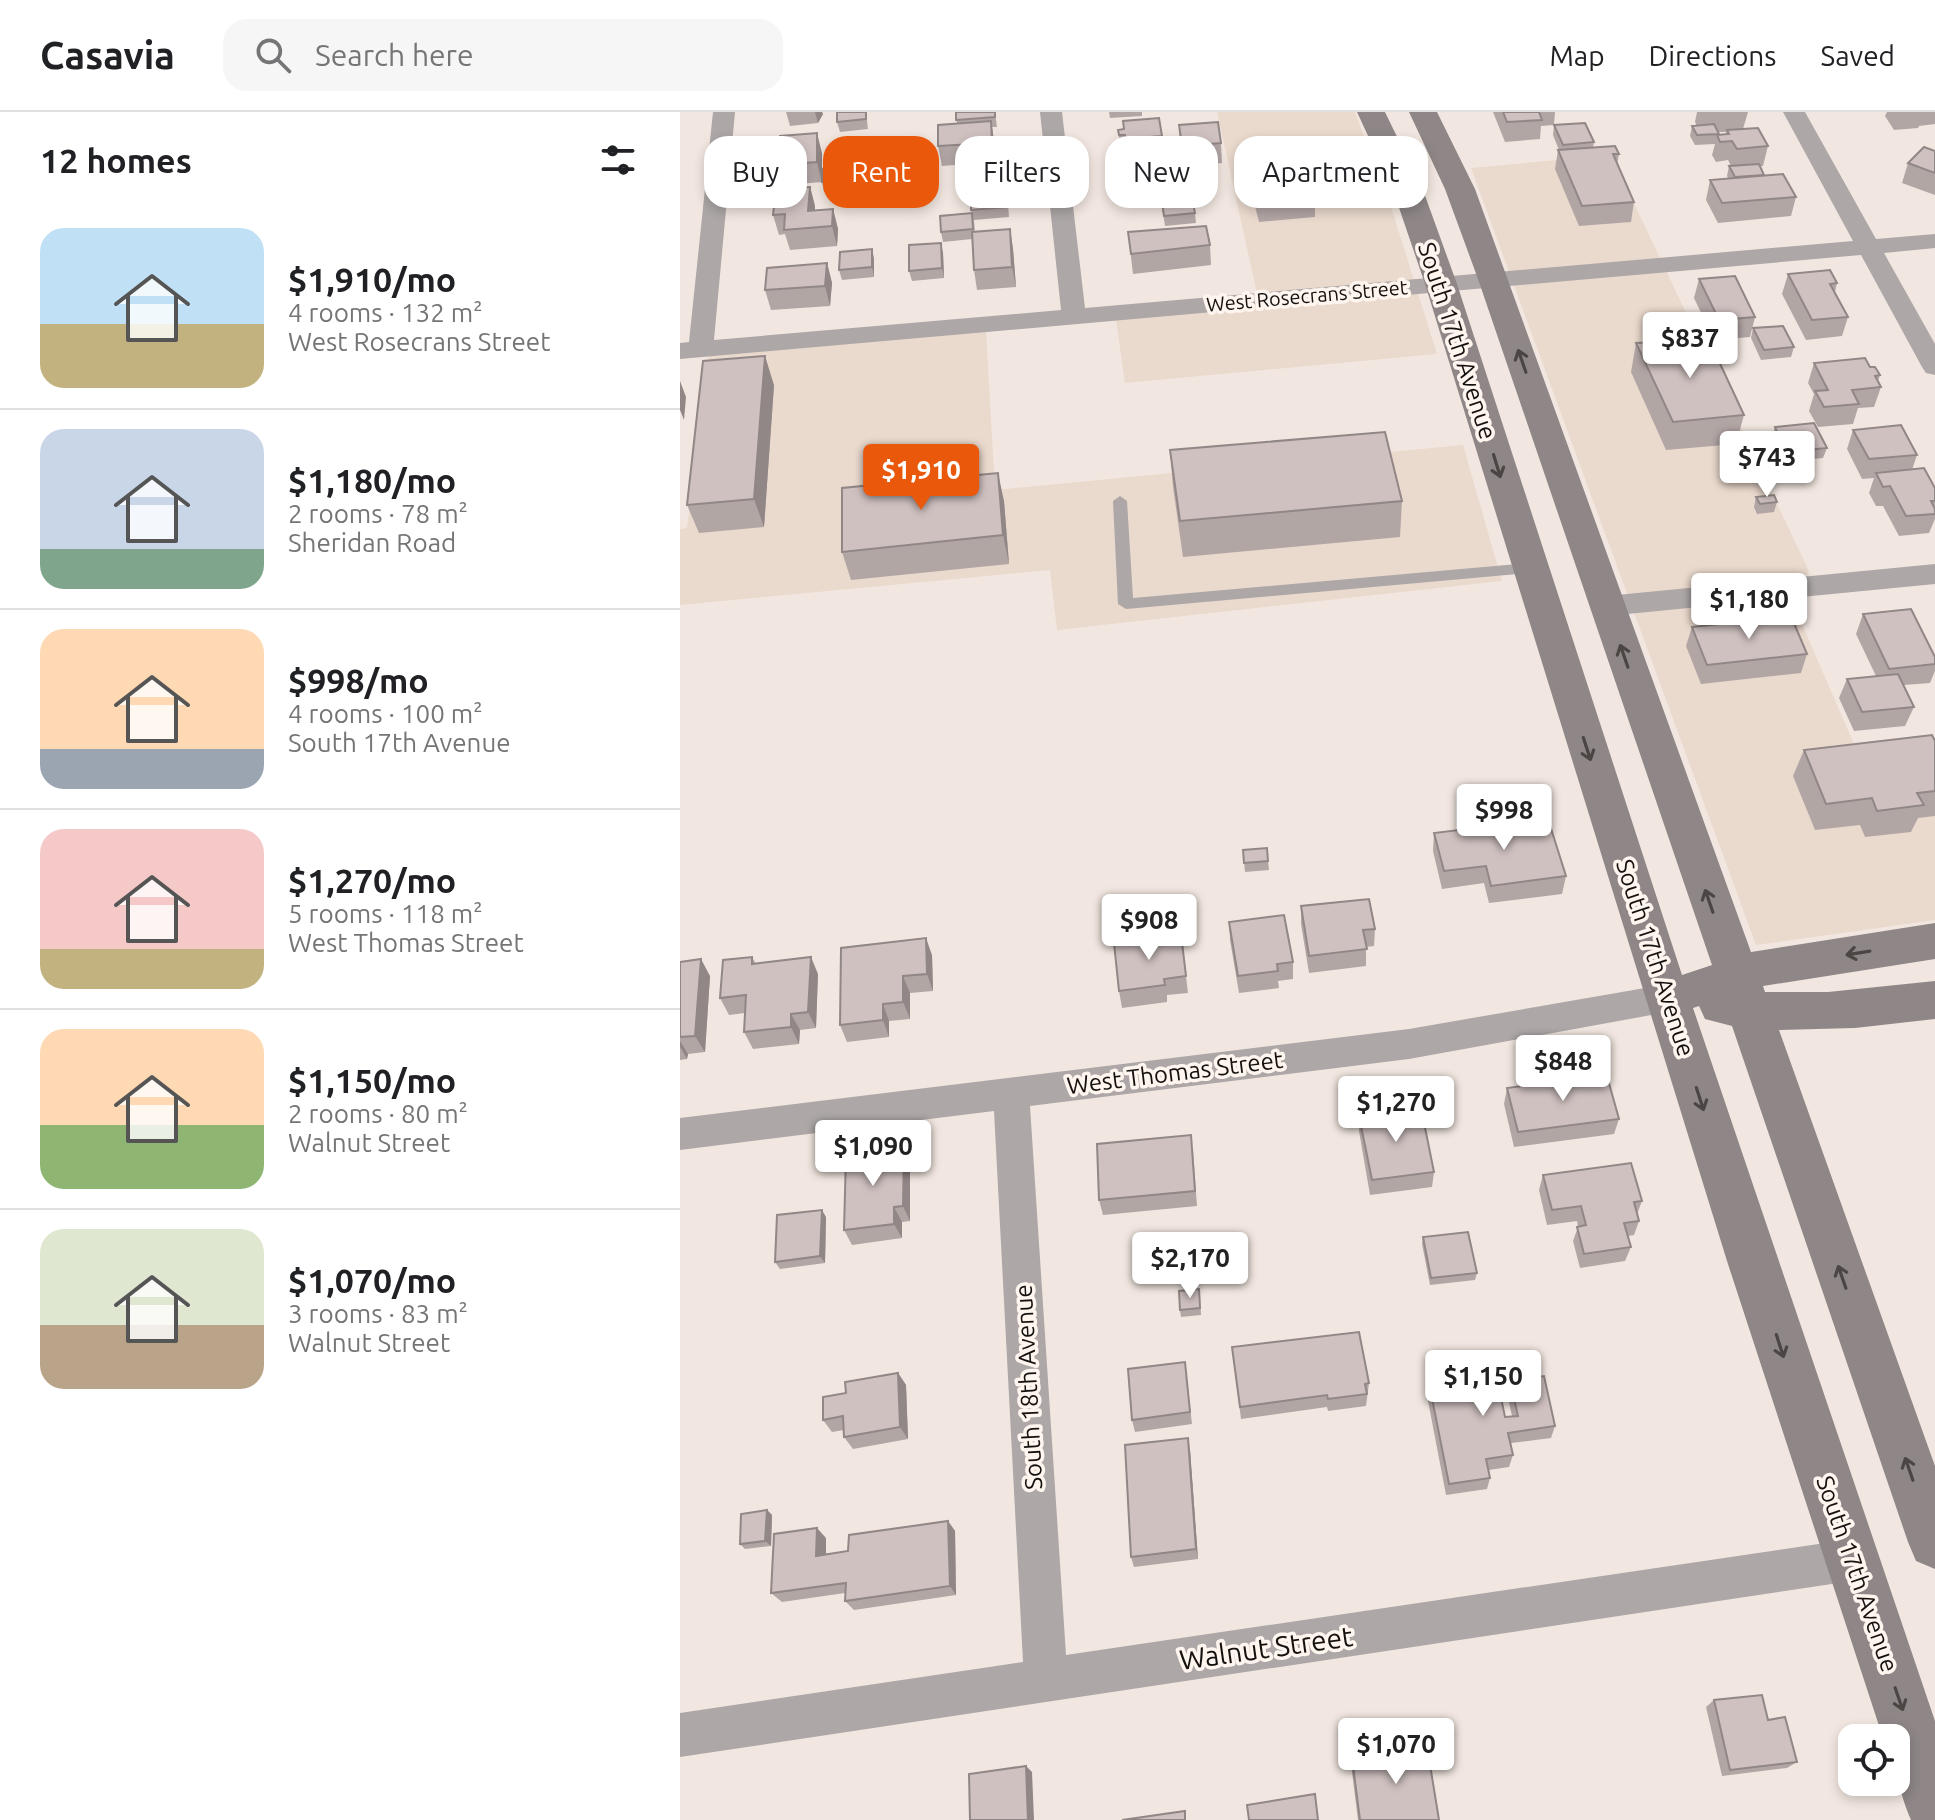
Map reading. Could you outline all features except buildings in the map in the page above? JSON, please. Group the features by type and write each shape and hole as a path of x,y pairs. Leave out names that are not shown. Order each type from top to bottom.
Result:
{"main road":[{"name":"South 17th Avenue","path":"1371,112 1408,190 1441,284 1668,998 1935,1807"},
{"path":"1423,112 1455,176 1494,279 1935,1542"},
{"name":"West Thomas Street","path":"1741,992 1755,969 1935,941"},
{"name":"West Thomas Street","path":"1668,998 1741,992 1794,1013 1855,1011 1935,1000"}],"street":[{"path":"690,350 724,112"},
{"path":"1051,112 1074,316"},
{"path":"1794,112 1935,367"},
{"name":"West Rosecrans Street","path":"690,350 1935,241"},
{"path":"1607,606 1935,574"},
{"name":"West Thomas Street","path":"680,1134 1409,1044 1668,998"},
{"name":"South 18th Avenue","path":"1011,1093 1046,1680"},
{"name":"Walnut Street","path":"680,1735 1852,1560"}],"lane":[{"path":"1120,501 1126,604 1529,568"}],"shaded area":[{"path":"1217,112 1355,112 1364,136 1234,136 1234,189"},
{"path":"1611,155 1809,571 1791,599 1857,751 1935,743 1935,920 1756,945 1471,168"},
{"path":"1238,208 1391,208 1437,354 1125,383 1116,320 1260,307"},
{"path":"986,331 995,490 1463,445 1502,581 1057,630 1050,570 680,605 680,529 687,528 709,355"}]}
